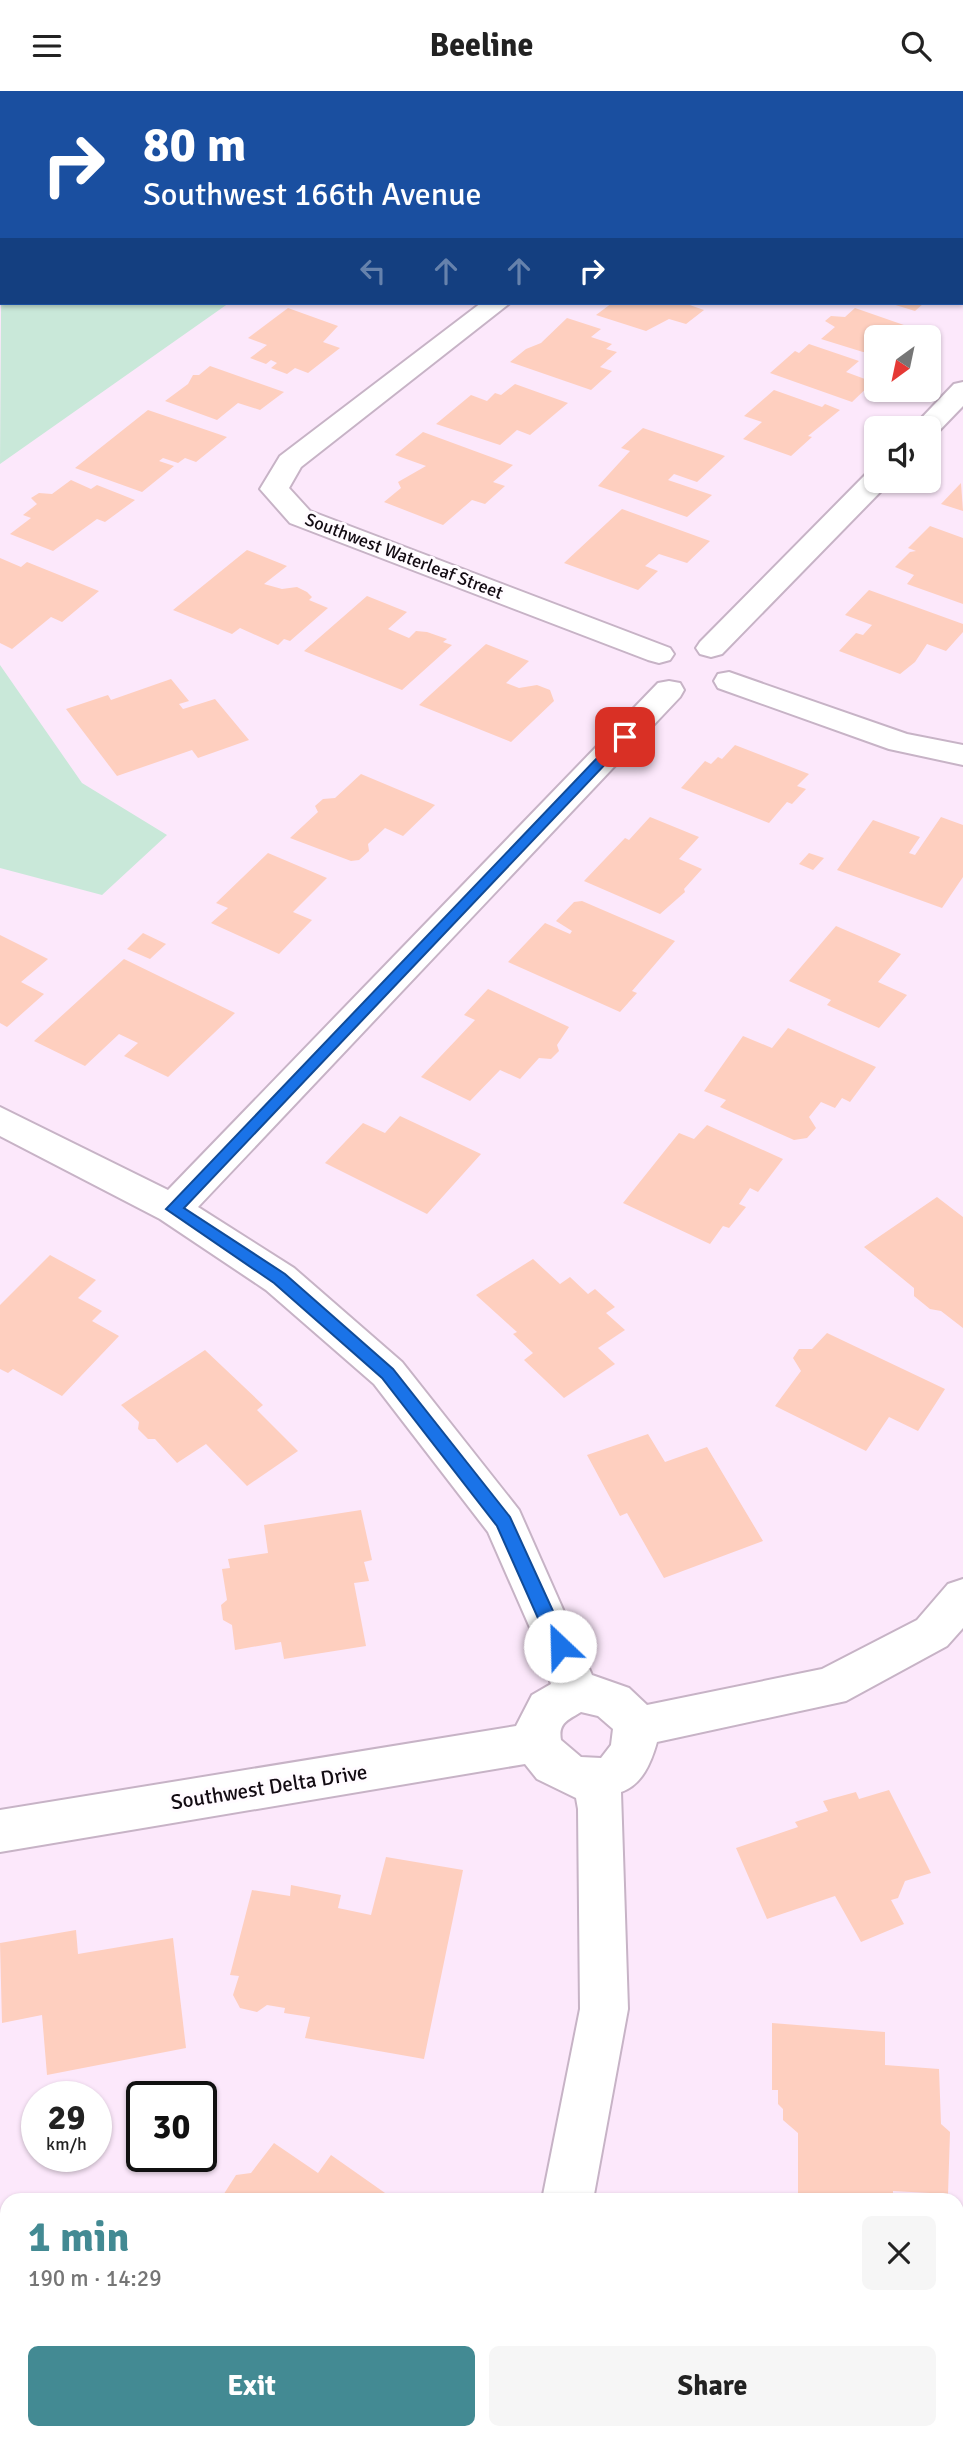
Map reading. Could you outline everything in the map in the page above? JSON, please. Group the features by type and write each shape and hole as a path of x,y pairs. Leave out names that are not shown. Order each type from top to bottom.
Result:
{"street":[{"name":"Southwest Waterleaf Street","path":"494,305 290,462 274,489 300,516 659,654"},
{"path":"938,416 963,390"},
{"path":"711,648 864,492"},
{"path":"685,645 711,648 725,656 732,664 729,681 716,690 701,694 669,689 651,673 651,664 659,654 685,645"},
{"path":"729,681 900,742 963,755"},
{"path":"173,1209 669,689"},
{"path":"0,1120 173,1209 280,1279 388,1373 504,1522 560,1646 576,1692"},
{"path":"635,1727 830,1687 932,1633 963,1597"},
{"path":"576,1692 597,1693 613,1700 625,1709 635,1727 635,1745 628,1761 616,1772 596,1779 571,1778 560,1772 545,1759 538,1742 538,1724 545,1711 556,1700 576,1692"},
{"name":"Southwest Delta Drive","path":"0,1831 538,1742"},
{"path":"568,2193 604,2009 601,1809 596,1779"}],"green space":[{"path":"1,305 226,305 0,464"},
{"path":"0,665 82,783 167,835 102,895 0,868"}],"building":[{"path":"609,305 690,305 704,310 686,324 669,319 646,331 596,315"},
{"path":"896,305 922,305 915,311"},
{"path":"288,308 338,326 323,342 340,348 308,373 295,368 287,374 271,368 277,363 271,360 266,364 250,358 267,345 248,338"},
{"path":"855,308 904,325 864,325 864,352 821,339 835,327 825,321 831,316 845,317"},
{"path":"567,318 601,329 591,337 612,344 606,349 617,352 600,367 612,371 591,390 510,362 526,349 541,343"},
{"path":"809,344 859,361 846,372 864,379 864,391 852,402 770,373 795,351 799,353"},
{"path":"210,366 284,392 260,410 238,403 217,420 165,401 188,384 193,375 199,375"},
{"path":"515,384 568,403 530,435 517,430 500,445 436,424 471,395 487,401 495,393 501,395"},
{"path":"774,390 822,407 825,404 840,410 808,436 812,437 791,456 743,439 762,422 744,416"},
{"path":"148,410 227,437 196,462 185,458 178,463 163,458 159,461 174,466 142,492 75,468"},
{"path":"643,428 725,456 697,482 674,474 668,480 712,495 687,517 598,486 630,451 621,448"},
{"path":"423,432 513,465 493,482 505,486 485,504 472,500 443,525 384,502 401,488 398,482 426,466 395,455"},
{"path":"71,480 91,489 97,485 135,500 105,522 97,519 53,551 10,534 31,518 23,515 37,504 31,498 39,493 52,494"},
{"path":"961,483 963,511 941,504"},
{"path":"622,509 710,541 687,563 659,554 645,566 658,571 638,590 564,563"},
{"path":"930,526 963,538 963,604 907,584 914,575 895,567 910,552 916,551 908,548"},
{"path":"247,550 287,566 264,584 282,589 297,587 312,597 309,600 328,608 290,641 284,639 278,645 240,628 232,634 173,610"},
{"path":"0,558 21,567 27,562 99,591 62,622 51,617 12,649 0,643"},
{"path":"869,590 963,624 963,632 946,651 927,644 915,662 900,674 839,651 856,633 863,635 872,625 845,615"},
{"path":"367,596 407,612 388,629 409,638 416,631 427,632 447,639 443,642 452,645 402,690 304,651"},
{"path":"486,644 529,661 506,683 519,688 537,685 550,690 554,701 511,742 419,705"},
{"path":"171,679 189,701 179,704 183,709 215,699 249,740 198,758 192,750 117,776 66,709 108,695 111,700"},
{"path":"735,745 809,774 797,786 806,789 792,804 787,802 769,823 681,788 705,761 711,764 718,757 722,759"},
{"path":"361,774 435,805 403,836 385,828 368,844 369,851 359,860 351,861 290,838 318,812 315,806 323,799 335,798"},
{"path":"650,817 699,837 679,859 702,869 684,889 685,892 660,914 584,881 625,838 629,840"},
{"path":"941,817 963,825 963,877 942,908 837,870 873,820 920,837 909,853 915,855"},
{"path":"268,853 327,878 293,912 312,920 279,954 211,923 228,908 216,903"},
{"path":"809,853 824,858 813,870 799,864"},
{"path":"582,901 675,941 632,991 637,993 620,1012 508,962 545,923 570,934 572,931 556,921 574,902"},
{"path":"836,926 901,954 878,982 907,995 879,1028 827,1005 831,1000 789,981"},
{"path":"143,933 166,944 150,959 127,949"},
{"path":"0,935 48,959 21,982 44,994 7,1027 0,1023"},
{"path":"124,959 235,1013 168,1077 124,1056 138,1043 119,1034 85,1066 34,1041"},
{"path":"488,989 569,1027 557,1045 559,1051 551,1059 539,1058 520,1079 500,1070 470,1101 421,1077 475,1020 464,1015"},
{"path":"788,1028 876,1067 850,1102 842,1098 835,1108 821,1102 809,1117 816,1128 807,1138 794,1140 720,1107 726,1100 704,1091 743,1036 772,1048"},
{"path":"400,1116 481,1154 427,1214 325,1163 363,1123 385,1133"},
{"path":"707,1125 783,1159 758,1192 750,1188 739,1204 746,1207 729,1228 723,1226 710,1244 623,1203 679,1133 694,1139"},
{"path":"937,1197 963,1217 963,1328 941,1311 930,1309 914,1296 914,1288 864,1247"},
{"path":"50,1255 96,1280 78,1298 102,1311 92,1321 119,1336 62,1396 13,1369 8,1373 0,1369 0,1305"},
{"path":"533,1259 560,1284 570,1277 588,1294 595,1289 615,1307 606,1313 625,1330 598,1348 615,1364 564,1398 524,1360 533,1353 513,1334 517,1332 476,1295"},
{"path":"827,1333 945,1389 918,1431 889,1417 866,1451 775,1406 801,1371 793,1358 799,1349 812,1349"},
{"path":"205,1350 263,1405 257,1410 298,1451 247,1486 206,1444 177,1463 155,1439 148,1439 138,1429 139,1422 121,1405"},
{"path":"648,1434 665,1462 707,1447 763,1541 664,1578 627,1513 620,1516 587,1455"},
{"path":"361,1510 372,1560 364,1562 369,1581 354,1583 366,1646 284,1659 281,1642 235,1650 232,1625 223,1620 221,1605 227,1600 222,1569 230,1568 228,1559 268,1553 264,1525"},
{"path":"889,1790 931,1873 905,1881 898,1898 891,1900 904,1924 861,1942 835,1896 767,1919 736,1848 798,1827 795,1822 828,1811 823,1801 856,1792 859,1799"},
{"path":"386,1857 463,1870 424,2059 305,2038 310,2017 284,2013 285,2008 267,2005 257,2012 240,2008 233,1995 239,1976 230,1975 252,1890 290,1896 291,1885 341,1895 338,1908 371,1915"},
{"path":"76,1930 78,1954 173,1938 186,2048 47,2075 42,2015 2,2023 0,1943"},
{"path":"772,2023 885,2032 885,2065 939,2069 941,2124 950,2132 948,2193 798,2193 798,2133 783,2120 783,2109 778,2104 778,2090 772,2090"},
{"path":"274,2143 318,2173 331,2155 385,2193 224,2193 236,2175 251,2173"}],"route":[{"path":"560,1646 504,1522 388,1373 280,1279 173,1209 625,737"}]}
